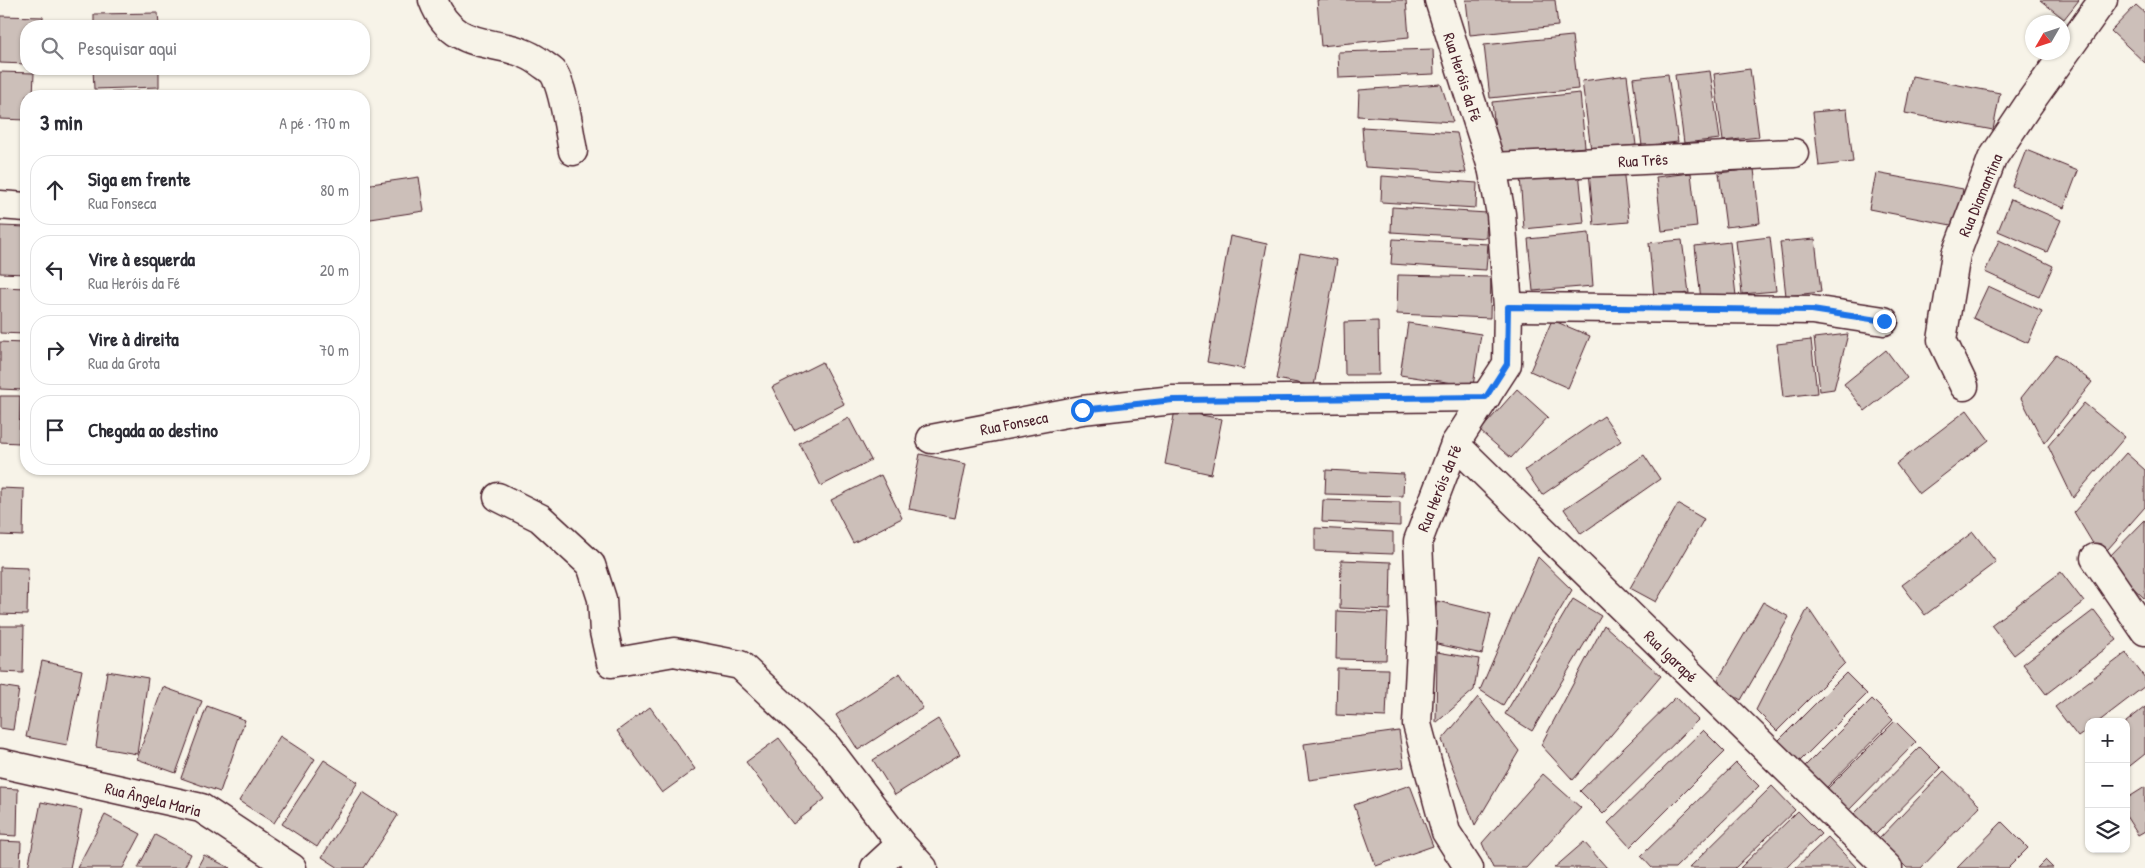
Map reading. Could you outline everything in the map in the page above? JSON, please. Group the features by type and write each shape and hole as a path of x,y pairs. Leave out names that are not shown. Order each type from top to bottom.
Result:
{"street":[{"path":"433,0 437,12 451,30 467,39 536,59 553,72 560,88 574,151"},
{"name":"Rua Heróis da Fé","path":"1439,0 1492,167 1501,214 1508,307 1507,364 1455,444 1418,541 1422,630 1417,724 1446,832 1469,868"},
{"name":"Rua Diamantina","path":"1964,386 1942,340 1956,254 1992,160 2028,105 2103,0"},
{"name":"Rua Três","path":"1492,167 1794,153"},
{"path":"0,205 20,207"},
{"path":"1508,307 1812,310 1884,321"},
{"name":"Rua Fonseca","path":"931,439 1082,410 1173,400 1486,397"},
{"name":"Rua Igarapé","path":"1455,444 1888,868"},
{"path":"498,497 540,518 591,565 602,599 604,632 611,663 674,652 740,665 827,747 901,844 923,868"},
{"path":"2095,558 2145,631"},
{"name":"Rua Ângela Maria","path":"0,763 201,808 292,868"},
{"path":"875,868 901,844"}],"building":[{"path":"1317,0 1406,0 1409,37 1321,46"},
{"path":"1466,0 1555,0 1558,26 1470,35"},
{"path":"2040,0 2079,0 2067,15 2059,15"},
{"path":"2136,5 2145,13 2145,63 2111,31"},
{"path":"158,13 159,20 94,20 94,14"},
{"path":"0,16 43,17 43,20 20,20 20,64 0,63"},
{"path":"1572,36 1578,89 1490,98 1484,45"},
{"path":"1433,49 1434,74 1339,78 1338,52"},
{"path":"1750,69 1759,137 1723,141 1714,74"},
{"path":"1710,71 1720,139 1684,143 1675,75"},
{"path":"0,72 34,75 33,90 20,90 20,120 0,119"},
{"path":"1668,74 1678,142 1642,146 1633,78"},
{"path":"93,75 159,75 159,87 94,89"},
{"path":"1627,75 1636,145 1591,150 1582,81"},
{"path":"1912,76 2000,93 1993,130 1905,113"},
{"path":"1441,84 1453,122 1358,116 1359,90"},
{"path":"1580,93 1585,147 1498,156 1492,102"},
{"path":"1847,109 1853,162 1819,166 1813,112"},
{"path":"1362,127 1457,133 1466,173 1365,167"},
{"path":"2026,150 2078,171 2064,208 2012,186"},
{"path":"1623,168 1629,222 1594,225 1589,172"},
{"path":"1754,169 1760,223 1726,227 1719,173"},
{"path":"1579,171 1584,223 1524,229 1520,177"},
{"path":"1691,173 1697,227 1662,231 1656,177"},
{"path":"1876,173 1963,189 1956,226 1869,209"},
{"path":"1382,176 1477,183 1476,208 1381,202"},
{"path":"419,177 424,211 370,219 370,184"},
{"path":"2011,199 2061,220 2047,252 1998,231"},
{"path":"1392,207 1487,213 1486,238 1391,232"},
{"path":"0,226 20,227 20,274 0,273"},
{"path":"1589,233 1593,286 1533,291 1528,239"},
{"path":"1230,236 1267,244 1244,369 1207,362"},
{"path":"1770,237 1776,291 1742,294 1736,241"},
{"path":"1393,239 1488,244 1486,270 1391,264"},
{"path":"1815,239 1821,292 1786,296 1780,242"},
{"path":"1682,240 1689,293 1654,297 1649,243"},
{"path":"1999,240 2053,266 2039,297 1985,272"},
{"path":"1730,242 1736,296 1701,300 1695,246"},
{"path":"1300,253 1337,260 1314,386 1276,379"},
{"path":"1398,275 1491,277 1490,318 1397,314"},
{"path":"1988,286 2042,311 2028,343 1973,318"},
{"path":"0,287 20,288 20,334 0,333"},
{"path":"1552,320 1590,336 1568,388 1530,371"},
{"path":"1378,321 1379,375 1345,375 1344,322"},
{"path":"1408,323 1481,334 1473,386 1400,375"},
{"path":"1848,334 1834,389 1820,391 1814,338"},
{"path":"1811,340 1817,393 1783,397 1777,344"},
{"path":"0,342 20,343 20,390 0,389"},
{"path":"1886,350 1907,378 1865,411 1844,384"},
{"path":"2056,354 2092,382 2044,443 2021,398"},
{"path":"822,362 844,404 794,430 772,387"},
{"path":"1517,389 1548,417 1511,458 1480,431"},
{"path":"0,396 20,396 19,443 0,442"},
{"path":"2084,403 2125,437 2073,498 2048,446"},
{"path":"1175,410 1222,419 1211,474 1165,464"},
{"path":"1967,410 1989,440 1919,494 1896,464"},
{"path":"1604,416 1621,441 1542,495 1525,470"},
{"path":"849,418 871,460 821,486 799,443"},
{"path":"2126,453 2145,470 2145,507 2101,557 2074,512"},
{"path":"920,454 966,464 955,518 909,509"},
{"path":"1644,455 1660,479 1581,534 1564,509"},
{"path":"1326,470 1404,474 1403,496 1325,494"},
{"path":"881,475 902,518 853,543 831,500"},
{"path":"0,488 24,489 23,536 0,535"},
{"path":"1323,500 1400,502 1400,526 1322,522"},
{"path":"1678,504 1704,519 1656,602 1630,588"},
{"path":"2145,520 2145,597 2144,598 2105,561"},
{"path":"1315,528 1393,532 1393,554 1315,551"},
{"path":"1973,532 1996,562 1925,615 1902,585"},
{"path":"1538,557 1572,590 1503,705 1480,690"},
{"path":"1341,560 1391,562 1390,610 1340,608"},
{"path":"0,567 28,568 27,615 0,614"},
{"path":"2061,572 2084,602 2014,655 1991,625"},
{"path":"1573,599 1601,616 1532,731 1505,714"},
{"path":"1437,601 1491,614 1482,654 1428,642"},
{"path":"1763,602 1789,617 1741,700 1715,685"},
{"path":"1808,608 1845,663 1777,731 1756,710"},
{"path":"2094,610 2117,640 2046,694 2023,664"},
{"path":"1337,611 1388,613 1386,660 1336,659"},
{"path":"1604,625 1661,676 1573,780 1541,745"},
{"path":"0,626 24,626 23,673 0,672"},
{"path":"1437,652 1479,659 1474,690 1436,723"},
{"path":"2126,653 2145,678 2145,686 2103,718 2085,718 2085,732 2078,737 2055,707"},
{"path":"42,661 82,670 67,745 26,737"},
{"path":"1337,668 1388,669 1386,717 1336,715"},
{"path":"107,671 148,678 137,754 96,747"},
{"path":"900,673 923,708 858,750 836,715"},
{"path":"1846,673 1867,694 1799,762 1778,741"},
{"path":"0,686 19,689 13,730 0,728"},
{"path":"163,687 202,701 176,773 137,759"},
{"path":"1478,697 1519,751 1475,825 1442,740"},
{"path":"1676,697 1698,720 1603,814 1580,791"},
{"path":"1872,699 1893,720 1826,788 1804,767"},
{"path":"207,706 245,720 220,792 181,778"},
{"path":"650,707 695,769 662,793 617,731"},
{"path":"2145,707 2145,754 2130,766 2130,763 2130,719"},
{"path":"938,719 960,754 895,795 873,760"},
{"path":"1895,721 1916,742 1848,811 1827,789"},
{"path":"1703,730 1725,752 1630,847 1608,823"},
{"path":"1399,731 1404,767 1309,780 1304,744"},
{"path":"280,736 315,759 274,823 239,801"},
{"path":"779,738 825,799 793,824 746,762"},
{"path":"1920,747 1941,768 1874,836 1853,815"},
{"path":"324,760 358,782 317,847 282,824"},
{"path":"1736,763 1759,786 1675,868 1652,868 1641,856"},
{"path":"1944,771 1980,806 1921,868 1907,868 1878,840"},
{"path":"1543,774 1581,808 1526,868 1493,868 1482,843"},
{"path":"1410,785 1433,846 1376,866 1354,805"},
{"path":"1772,786 1795,810 1735,868 1689,868"},
{"path":"2145,787 2145,831 2138,835 2130,822 2130,796"},
{"path":"0,788 18,789 17,836 0,835"},
{"path":"363,792 398,815 364,868 339,868 322,857"},
{"path":"41,802 82,810 70,868 28,868"},
{"path":"1798,811 1821,834 1786,868 1740,868"},
{"path":"105,815 141,834 123,868 77,868"},
{"path":"2002,822 2028,848 2008,868 1957,868"},
{"path":"155,835 191,854 184,868 138,868"},
{"path":"1828,837 1857,868 1795,868"},
{"path":"0,841 21,842 20,868 0,868"},
{"path":"1584,842 1607,868 1554,868"},
{"path":"204,855 230,868 197,868"},
{"path":"2045,860 2053,868 2037,868"}],"route":[{"path":"1082,410 1173,400 1486,397 1507,364 1508,307 1812,310 1884,321"}]}
